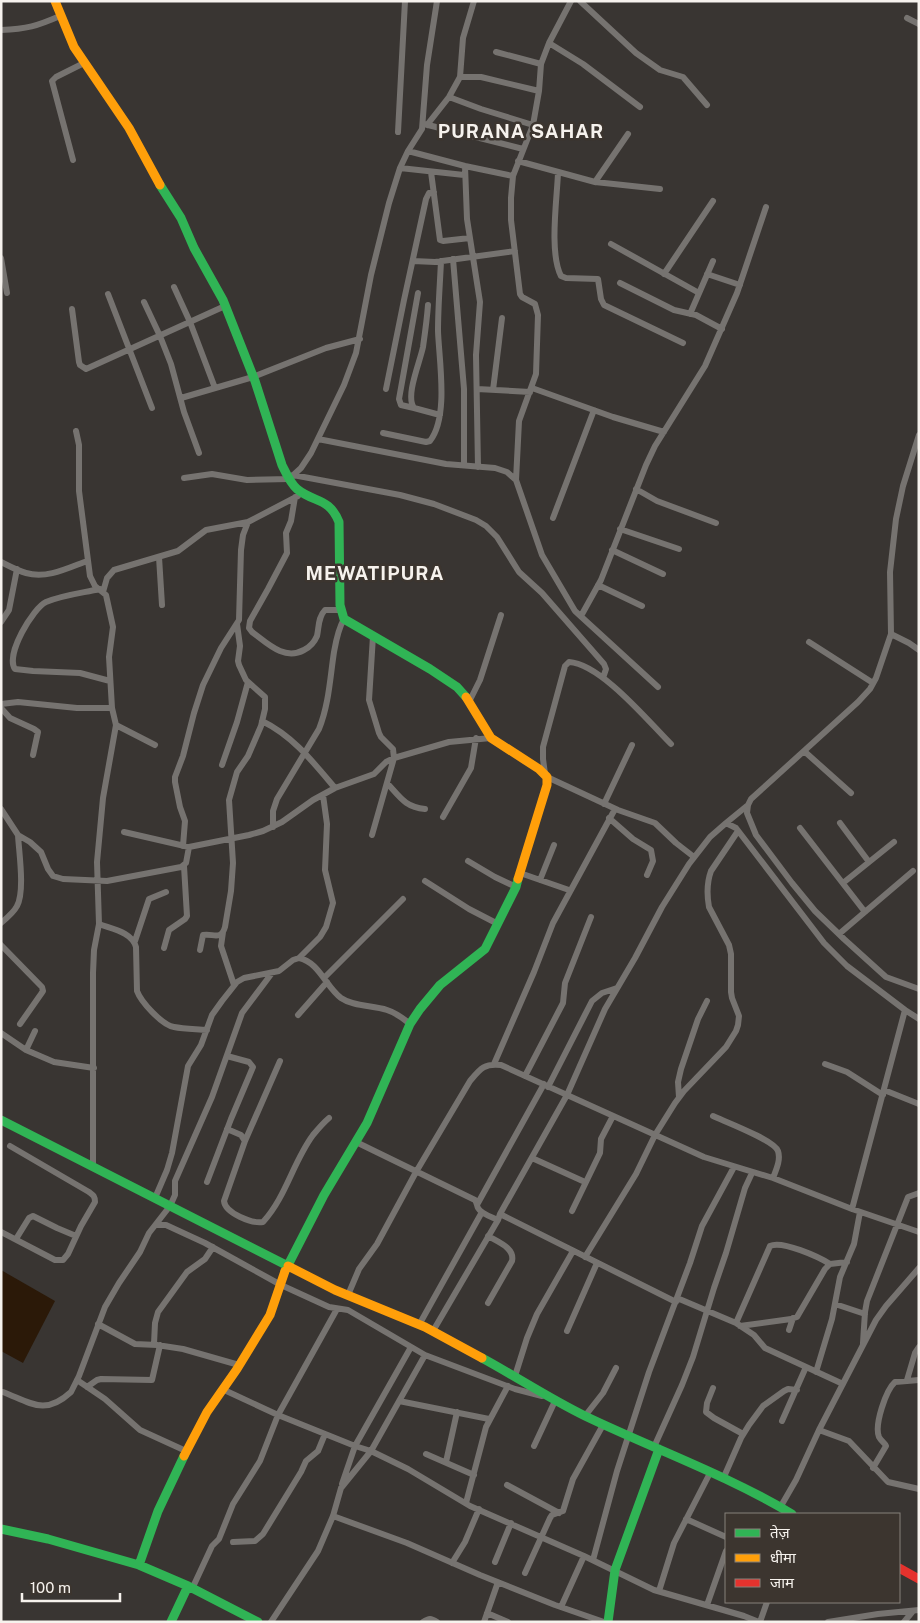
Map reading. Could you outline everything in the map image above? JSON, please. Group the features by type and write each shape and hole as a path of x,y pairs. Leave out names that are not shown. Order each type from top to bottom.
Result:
{"street":[{"path":"55,1 74,47 129,128 164,193 181,218 194,248 225,306 253,376 276,449 299,495 286,533 287,553 250,621 252,632 281,652 296,654 314,643 321,616 325,610 343,615 373,636 457,687 469,702 491,738 546,776 615,809 655,823 694,857"},
{"path":"398,132 405,1"},
{"path":"425,124 427,65 437,1"},
{"path":"291,477 306,462 348,376 360,339 371,275 400,168 425,124 449,97 460,77 463,38 474,1"},
{"path":"571,1 549,43 541,64 539,91 533,125 513,176 511,220 520,294 536,304 538,308 536,374 519,421 516,480 542,555 576,611 658,687"},
{"path":"580,1 636,53 660,70 683,77 707,105"},
{"path":"1,30 34,27 60,16"},
{"path":"907,18 919,24"},
{"path":"549,43 584,64 640,107"},
{"path":"496,52 541,64"},
{"path":"73,160 52,81 56,77 84,63"},
{"path":"460,77 481,77 539,91"},
{"path":"449,97 533,125"},
{"path":"425,124 523,149"},
{"path":"595,182 628,134"},
{"path":"408,151 513,176"},
{"path":"518,161 595,182 660,189"},
{"path":"465,166 467,218 480,302 476,356 478,467"},
{"path":"400,168 464,175"},
{"path":"431,172 440,240 470,238"},
{"path":"558,173 555,230 556,260 561,276 566,278 598,279 601,299 604,305 683,343"},
{"path":"386,389 426,199 429,193 434,192"},
{"path":"664,274 713,201"},
{"path":"581,616 598,585 646,465 705,366 722,329 740,285 766,207"},
{"path":"611,244 699,293"},
{"path":"413,261 441,261 515,251"},
{"path":"1,258 7,293"},
{"path":"453,259 464,388 464,465"},
{"path":"383,434 419,441 430,441 434,435 440,415 442,376 438,322 441,261"},
{"path":"690,314 713,261"},
{"path":"707,274 740,285"},
{"path":"620,283 674,310 696,315 722,329"},
{"path":"174,287 190,322 215,388"},
{"path":"418,293 398,399 401,405 440,415"},
{"path":"108,294 152,408"},
{"path":"144,302 171,364 184,412 200,454"},
{"path":"414,408 411,397 423,346 428,305"},
{"path":"72,309 79,362 83,368 91,368 225,306"},
{"path":"493,390 502,318"},
{"path":"181,398 253,376 326,348 360,339"},
{"path":"477,389 531,390 664,432"},
{"path":"553,518 594,410"},
{"path":"76,431 80,445 79,491 87,561 92,582 106,595 113,627 109,652 112,708 116,725 103,798 97,862 99,924 94,950 93,973 93,1167"},
{"path":"919,435 901,493 896,519 890,572 891,634 873,683 858,702 751,799 747,813 756,835 815,911 886,977 919,989"},
{"path":"318,439 446,464 495,468 507,472 516,480"},
{"path":"184,478 212,474 247,480 291,477 400,495 476,520 486,526 497,537 519,572 542,593 604,664 606,669 603,678"},
{"path":"636,490 657,501 716,523"},
{"path":"101,590 110,573 114,570 182,549 206,530 248,522 299,495 330,506 338,518 343,615 337,638 326,710 319,729 277,799 273,811 274,827"},
{"path":"164,948 169,930 188,916 184,866 187,860 185,822 175,782 177,770 184,756 203,685 221,648 237,624 240,616 241,550 243,535 248,522"},
{"path":"620,529 679,549"},
{"path":"612,550 663,574"},
{"path":"159,556 162,605"},
{"path":"1,562 31,574 47,574 56,573 87,561"},
{"path":"1,622 9,610 17,569"},
{"path":"598,585 642,606"},
{"path":"101,590 52,600 43,604 22,632 13,651 12,664 14,669 80,673 110,681"},
{"path":"469,702 480,680 501,615"},
{"path":"234,986 221,946 232,875 232,839 228,803 237,772 251,751 265,709 265,697 244,677 238,661 240,646 237,624"},
{"path":"891,634 919,650"},
{"path":"372,835 394,758 393,749 379,733 369,700 373,636"},
{"path":"809,642 873,683"},
{"path":"139,1565 158,1511 186,1451 202,1420 270,1315 287,1265 324,1195 367,1123 410,1024 440,985 485,949 516,887 547,786 542,759 543,747 566,664 572,662 589,669 603,678 671,744"},
{"path":"222,765 248,682"},
{"path":"1,704 18,702 77,708 112,708"},
{"path":"1,708 10,718 34,728 38,732 33,755"},
{"path":"262,721 305,752 334,788"},
{"path":"116,725 155,745"},
{"path":"443,817 471,768 476,738"},
{"path":"124,832 186,846 250,835 274,827 334,788 374,774 386,762 394,758 449,742 491,738"},
{"path":"604,804 632,745"},
{"path":"804,751 851,793"},
{"path":"387,783 406,804 415,808 425,809"},
{"path":"155,1198 172,1153 188,1066 201,1045 212,1015 234,986 244,978 279,971 293,960 299,958 324,932 333,904 325,870 327,824 323,795"},
{"path":"433,1331 532,1158 566,1095 601,1018 662,907 694,857 710,837 748,805"},
{"path":"1,809 18,836 37,847 41,852 53,876 63,879 99,881 138,876 184,866"},
{"path":"494,1064 553,923 569,890 615,809"},
{"path":"610,818 633,839 651,850 653,861 647,875"},
{"path":"726,823 738,831 824,944 847,966 919,1019"},
{"path":"840,823 869,862"},
{"path":"800,828 865,912"},
{"path":"585,1257 636,1174 655,1135 679,1097 726,1047 738,1025 739,1016 731,992 731,954 729,945 709,907 708,901 709,882 712,871 738,831"},
{"path":"1,923 16,908 20,899 18,836"},
{"path":"843,883 894,842"},
{"path":"540,880 554,845"},
{"path":"468,861 516,887"},
{"path":"839,934 913,872"},
{"path":"520,873 569,890"},
{"path":"425,881 469,909 498,924"},
{"path":"166,892 149,899 135,941 137,990 142,1000 169,1026 207,1030"},
{"path":"298,1015 325,980 403,899"},
{"path":"525,1076 563,1003 565,983 591,917"},
{"path":"99,924 130,936 135,941"},
{"path":"200,950 204,935 219,935 223,932"},
{"path":"1,945 43,990 20,1024"},
{"path":"299,958 309,962 340,997 348,1002 388,1010 410,1024"},
{"path":"1,1384 2,1394 38,1406 47,1406 64,1398 71,1392 111,1296 135,1260 149,1233 170,1206 175,1195 175,1181 212,1097 242,1013 272,973"},
{"path":"911,985 919,979"},
{"path":"617,988 602,993 592,1000 546,1086 478,1203 478,1209 573,1251 676,1300 738,1325 754,1335 765,1348 843,1384"},
{"path":"679,1097 678,1082 681,1068 698,1019 707,1001"},
{"path":"852,1209 905,1010"},
{"path":"26,1050 35,1031"},
{"path":"1,1033 26,1050 62,1064 94,1068"},
{"path":"207,1182 253,1067 249,1062 227,1056"},
{"path":"280,1061 245,1141 224,1201 224,1204 230,1211 252,1222 263,1222 283,1193 312,1136 329,1118"},
{"path":"348,1295 359,1269 377,1244 416,1172 470,1081 485,1066 494,1064 501,1065 704,1157 773,1178 860,1212 919,1232"},
{"path":"825,1064 848,1072 883,1093 919,1104"},
{"path":"572,1211 600,1153 601,1140 613,1116"},
{"path":"713,1116 762,1138 778,1149 779,1158 773,1178"},
{"path":"1,1120 348,1295 433,1331 515,1376 552,1399 603,1425 724,1479 790,1513"},
{"path":"227,1129 241,1135 245,1141"},
{"path":"356,1142 478,1203"},
{"path":"1,1232 59,1261 66,1258 95,1202 94,1195 10,1146"},
{"path":"532,1158 585,1182"},
{"path":"593,1560 628,1436 649,1372 702,1226 734,1167"},
{"path":"608,1622 615,1570 656,1448 693,1357 745,1188 752,1173"},
{"path":"863,1345 865,1314 868,1301 896,1224 908,1197 919,1193"},
{"path":"419,1325 482,1212"},
{"path":"816,1372 839,1283 856,1239 860,1212"},
{"path":"16,1240 29,1218 33,1216 76,1236"},
{"path":"157,1224 166,1225 212,1247 281,1286 329,1307 348,1310 425,1355 508,1386 552,1399"},
{"path":"488,1236 509,1249 513,1257 488,1303"},
{"path":"738,1325 770,1246 776,1244 793,1248 830,1264"},
{"path":"87,1387 101,1379 152,1380 157,1345 155,1322 158,1312 187,1272 205,1259 212,1247"},
{"path":"515,1376 537,1314 573,1251"},
{"path":"789,1330 793,1318 799,1313 824,1269 830,1264 847,1262"},
{"path":"567,1331 597,1263"},
{"path":"780,1506 796,1480 819,1430 863,1345 886,1306 919,1268"},
{"path":"835,1304 865,1314"},
{"path":"171,1622 212,1546 219,1539 233,1504 260,1461 278,1415 337,1309"},
{"path":"738,1325 793,1318"},
{"path":"98,1324 135,1344 157,1345 200,1353 239,1365"},
{"path":"271,1622 310,1565 326,1534 355,1446 411,1346"},
{"path":"907,1380 915,1352 919,1347"},
{"path":"341,1488 370,1451 425,1355"},
{"path":"782,1421 806,1367"},
{"path":"585,1416 603,1393 616,1368"},
{"path":"77,1380 118,1410 140,1430 186,1451"},
{"path":"874,1468 886,1446 879,1435 881,1411 893,1384 907,1380 919,1380"},
{"path":"466,1503 486,1427 508,1386"},
{"path":"713,1388 707,1403 706,1412 743,1434"},
{"path":"222,1389 278,1415 370,1451 408,1469 466,1503 658,1591 760,1622 767,1603"},
{"path":"724,1479 743,1434 763,1406 788,1389 797,1390"},
{"path":"534,1446 552,1399"},
{"path":"398,1401 490,1419"},
{"path":"446,1462 457,1412"},
{"path":"525,1573 540,1536 552,1515 560,1513 566,1507 576,1473 603,1425"},
{"path":"819,1430 849,1441 888,1482 919,1489"},
{"path":"233,1542 255,1541 263,1534 306,1461 316,1454 325,1434"},
{"path":"426,1454 474,1475"},
{"path":"658,1591 674,1543 710,1473"},
{"path":"507,1485 560,1513"},
{"path":"452,1563 465,1542 479,1509"},
{"path":"333,1516 407,1543 498,1582 604,1622"},
{"path":"686,1519 725,1537"},
{"path":"494,1562 511,1523"},
{"path":"1,1529 48,1538 139,1565 190,1587 258,1622"},
{"path":"707,1605 725,1555"},
{"path":"561,1607 584,1556"},
{"path":"900,1569 919,1579"},
{"path":"484,1622 498,1582"},
{"path":"828,1622 916,1610"},
{"path":"904,1622 916,1610"},
{"path":"487,1613 508,1622"},
{"path":"423,1622 428,1618 432,1618 437,1622"}],"shaded area":[{"path":"1,1270 55,1301 23,1363 1,1351"}],"traffic: fast":[{"path":"160,185 181,218 194,248 223,300 255,381 282,465 287,475 297,489 331,508 339,522 340,605 344,619 430,669 457,687 466,697"},
{"path":"285,1271 324,1195 367,1123 410,1024 440,985 485,949 516,887 518,879"},
{"path":"1,1120 288,1266"},
{"path":"482,1358 585,1416 742,1487 790,1513"},
{"path":"608,1622 615,1570 659,1449"},
{"path":"139,1565 158,1511 184,1456"},
{"path":"1,1529 48,1539 139,1565 188,1586 171,1622"},
{"path":"188,1586 258,1622"}],"traffic: slow":[{"path":"55,1 74,47 129,128 160,185"},
{"path":"466,697 491,738 539,769 547,777 547,785 518,879"},
{"path":"288,1266 335,1290 425,1327 482,1358"},
{"path":"184,1456 207,1412 237,1369 270,1315 285,1271"}],"traffic: jam":[{"path":"900,1569 919,1579"}],"district":[{"name":"PURANA SAHAR","path":"521,131"},
{"name":"MEWATIPURA","path":"375,573"}]}
